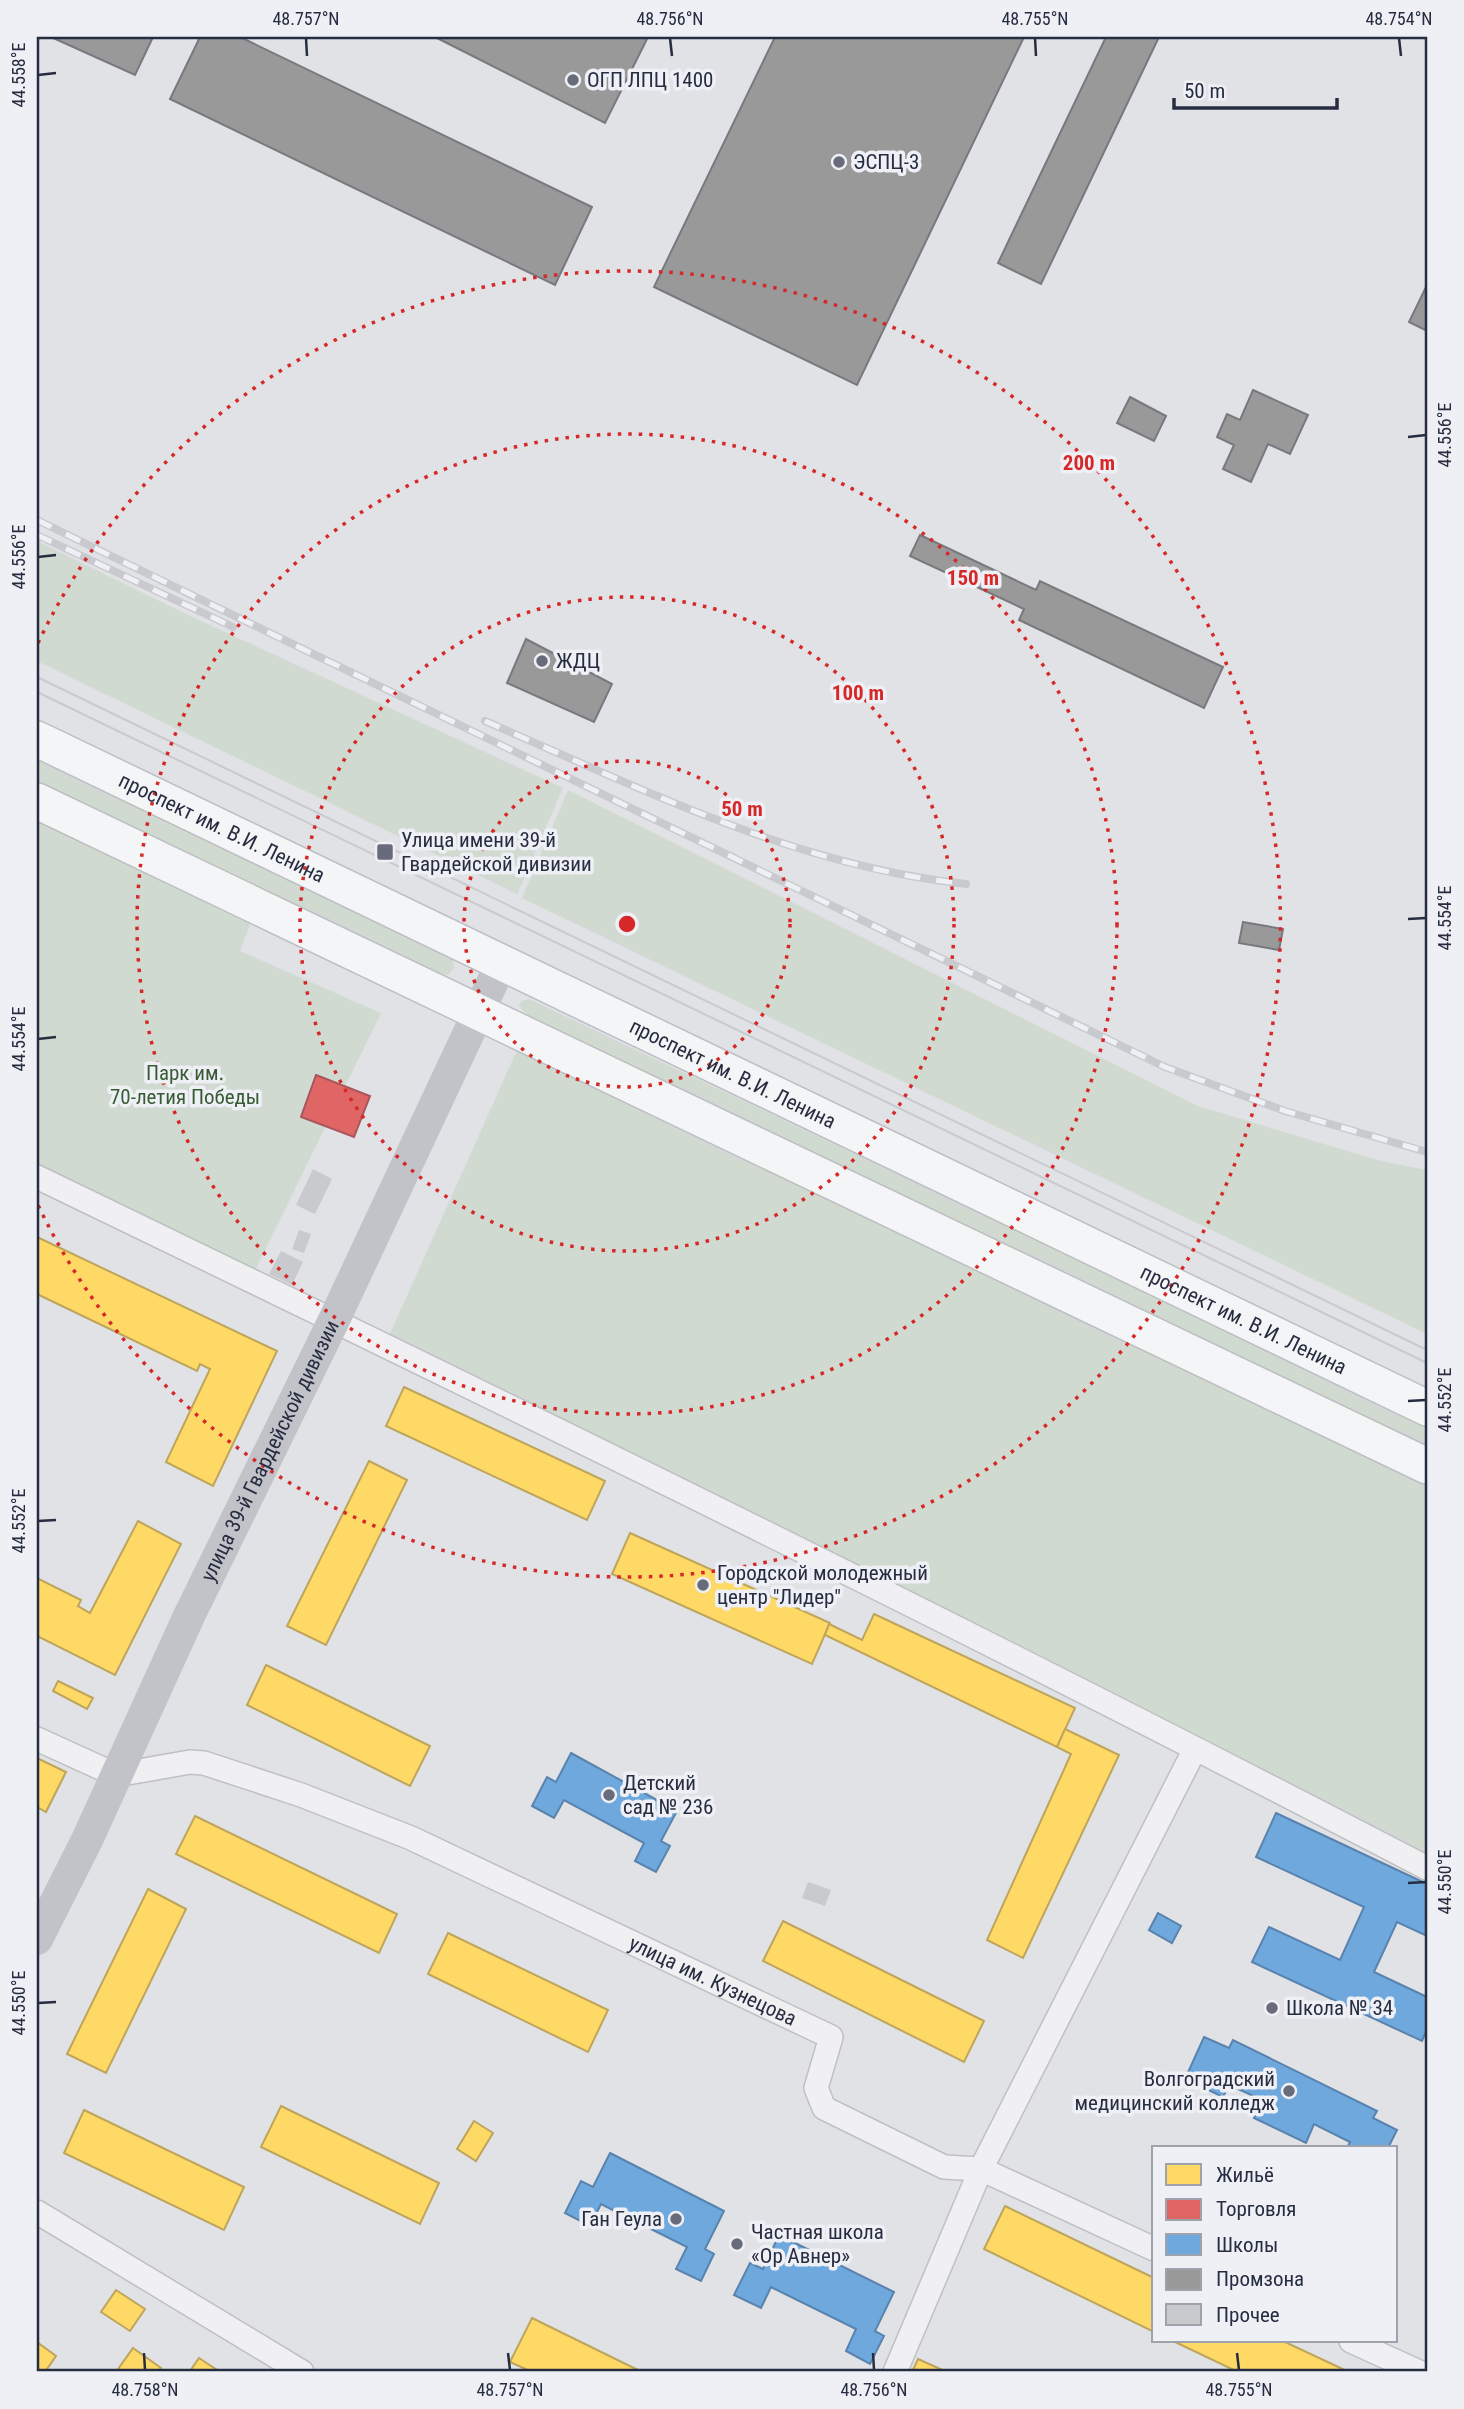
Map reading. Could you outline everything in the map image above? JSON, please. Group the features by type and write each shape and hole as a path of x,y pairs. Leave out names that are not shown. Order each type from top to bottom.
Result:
{"main road":[{"name":"проспект им. В.И. Ленина","path":"37,739 1427,1408"},
{"path":"37,801 1427,1466"},
{"name":"улица 39-й Гвардейской дивизии","path":"37,1939 116,1775 188,1616 334,1320 502,962"}],"street":[{"path":"37,1177 334,1320 1195,1749 1427,1868"},
{"path":"37,1739 116,1775"},
{"path":"895,2372 981,2169 1195,1749"},
{"name":"улица им. Кузнецова","path":"116,1775 190,1762 204,1763 301,1795 411,1838 831,2037 816,2088 824,2109 944,2167 981,2169 1152,2248"},
{"path":"37,2212 302,2372"},
{"path":"1353,2342 1419,2372"}],"green space":[{"path":"37,541 184,613 563,788 517,894 37,661"},
{"path":"37,759 438,951 453,959 454,968 448,975 434,972 37,782"},
{"path":"568,790 1198,1106 1381,1161 1427,1170 1427,1334 522,898"},
{"name":"Парк им. 70-летия Победы","path":"37,808 255,912 240,951 381,1013 252,1277 37,1173"},
{"path":"529,999 1427,1426 1427,1446 528,1016 519,1006 522,1001"},
{"path":"522,1039 1427,1483 1427,1854 1198,1748 389,1336"}],"building: Жильё":[{"path":"37,1237 277,1351 213,1486 166,1462 210,1369 200,1364 197,1371 37,1294"},
{"path":"404,1387 605,1481 587,1520 386,1426"},
{"path":"369,1461 407,1480 326,1645 287,1626"},
{"path":"138,1521 181,1544 115,1675 37,1636 37,1578 81,1600 78,1606 90,1613"},
{"path":"630,1533 830,1623 812,1664 612,1574"},
{"path":"874,1614 1075,1708 1057,1747 825,1635 829,1624 862,1640"},
{"path":"266,1665 430,1746 410,1786 247,1705"},
{"path":"58,1681 93,1698 87,1709 53,1691"},
{"path":"1065,1729 1119,1755 1023,1958 987,1940 1071,1754 1057,1747"},
{"path":"37,1758 66,1772 46,1812 37,1807"},
{"path":"195,1816 397,1914 379,1953 176,1854"},
{"path":"148,1889 186,1909 106,2073 67,2054"},
{"path":"783,1921 984,2021 964,2062 763,1961"},
{"path":"448,1933 608,2010 588,2052 428,1974"},
{"path":"281,2106 439,2183 420,2224 261,2147"},
{"path":"84,2110 244,2187 224,2230 64,2153"},
{"path":"474,2121 493,2133 476,2161 457,2149"},
{"path":"1005,2206 1152,2277 1152,2331 984,2249"},
{"path":"116,2290 145,2309 130,2331 101,2312"},
{"path":"532,2318 642,2372 532,2372 510,2362"},
{"path":"37,2342 56,2356 45,2372 37,2372"},
{"path":"1175,2342 1285,2342 1349,2372 1238,2372"},
{"path":"133,2348 161,2368 158,2372 116,2372"},
{"path":"199,2358 220,2372 190,2371"},
{"path":"918,2359 947,2372 912,2372"}],"building: Торговля":[{"path":"316,1075 370,1096 354,1137 301,1117"}],"building: Школы":[{"path":"571,1753 677,1811 661,1841 670,1846 656,1872 635,1861 644,1843 564,1800 554,1818 532,1806 547,1777 556,1782"},
{"path":"1276,1813 1427,1884 1427,1936 1397,1922 1374,1972 1427,1997 1427,2029 1422,2041 1252,1962 1269,1927 1340,1960 1364,1907 1256,1857"},
{"path":"1158,1913 1181,1926 1172,1943 1149,1930"},
{"name":"Волгоградский медицинский колледж","path":"1204,2037 1229,2048 1233,2040 1377,2111 1373,2118 1397,2130 1389,2146 1348,2146 1350,2142 1314,2124 1306,2143 1254,2118 1263,2100 1229,2085 1223,2097 1185,2079"},
{"name":"Ган Геула","path":"610,2153 724,2211 705,2249 714,2254 701,2281 676,2269 687,2247 601,2204 590,2226 565,2213 581,2181 593,2187"},
{"path":"779,2235 894,2292 875,2331 884,2336 870,2364 846,2351 856,2329 771,2287 761,2308 734,2295 750,2263 763,2269"}],"building: Промзона":[{"path":"51,37 153,37 135,75"},
{"path":"200,37 240,37 592,207 555,285 170,99"},
{"name":"ОГП ЛПЦ 1400","path":"435,37 648,37 605,123"},
{"name":"ЭСПЦ-3","path":"775,37 1024,37 857,385 654,287"},
{"path":"1106,37 1159,37 1041,284 998,263"},
{"path":"1427,285 1427,331 1409,322"},
{"path":"1253,390 1308,415 1290,454 1268,444 1251,482 1223,469 1234,445 1217,437 1227,414 1240,420"},
{"path":"1130,397 1166,416 1154,441 1117,423"},
{"path":"920,535 1036,590 1040,581 1223,667 1204,708 1019,620 1024,609 910,556"},
{"name":"ЖДЦ","path":"526,639 612,684 594,722 507,683"},
{"path":"1243,922 1283,929 1279,950 1239,943"}],"building: Прочее":[{"path":"313,1169 332,1179 315,1214 296,1205"},
{"path":"299,1230 311,1234 304,1253 292,1249"},
{"path":"281,1251 303,1262 292,1285 269,1274"},
{"path":"808,1882 831,1890 825,1906 802,1898"}],"tram line":[{"path":"37,677 1427,1350"},
{"path":"37,692 1427,1363"}],"railway":[{"path":"37,520 1165,1067 1285,1111 1427,1152"},
{"path":"37,535 233,627"},
{"path":"485,721 660,797 780,842 903,875 966,884"}],"place":[{"name":"ОГП ЛПЦ 1400","path":"573,80"},
{"name":"ЭСПЦ-3","path":"839,162"},
{"name":"ЖДЦ","path":"542,661"},
{"name":"Улица имени 39-й Гвардейской дивизии","path":"385,852"},
{"name":"Городской молодежный центр \"Лидер\"","path":"703,1585"},
{"name":"Детский сад № 236","path":"609,1795"},
{"name":"Школа № 34","path":"1272,2008"},
{"name":"Волгоградский медицинский колледж","path":"1289,2091"},
{"name":"Ган Геула","path":"676,2219"},
{"name":"Частная школа «Ор Авнер»","path":"737,2244"}]}
